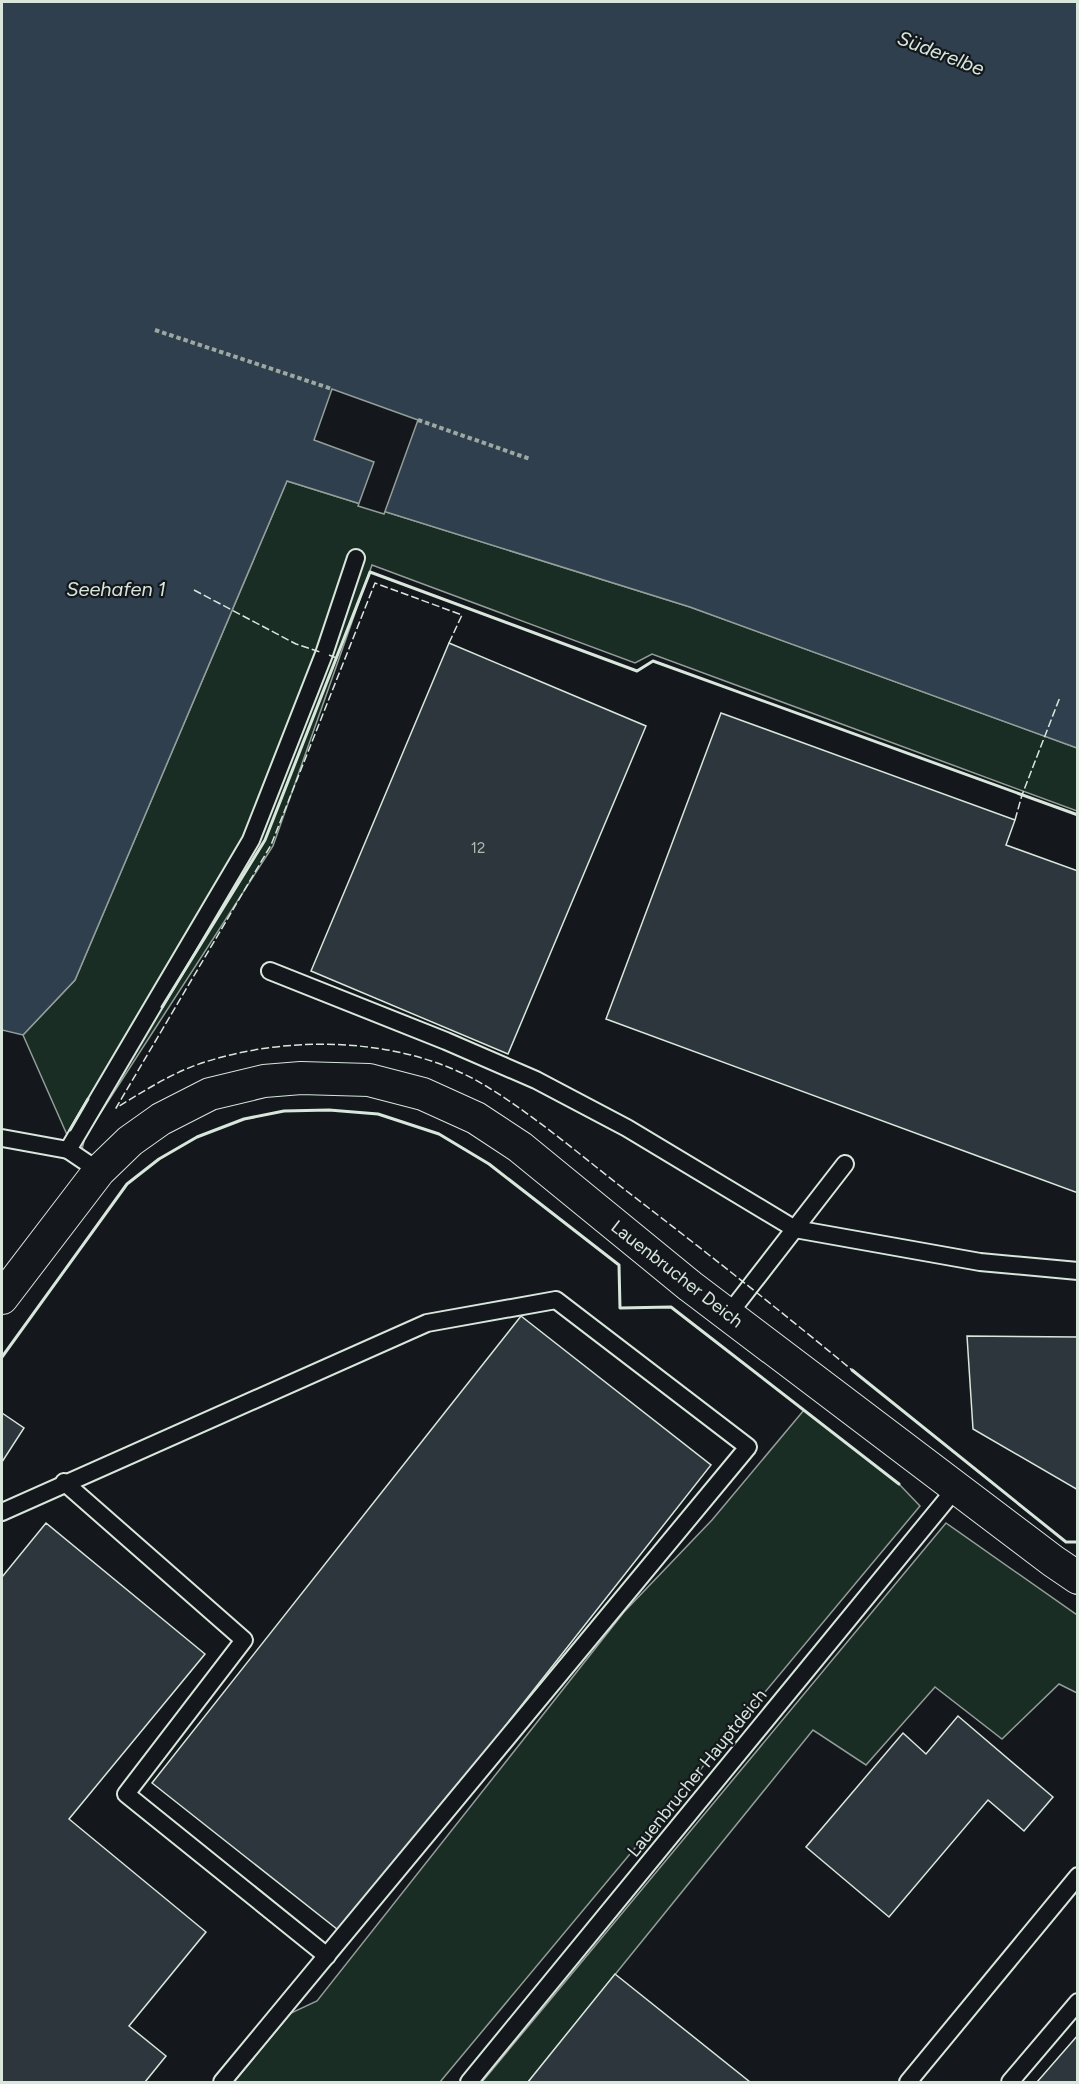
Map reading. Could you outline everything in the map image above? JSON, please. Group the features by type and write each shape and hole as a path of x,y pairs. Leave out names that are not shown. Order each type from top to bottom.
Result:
{"street":[{"name":"Lauenbrucher Deich","path":"2,1298 99,1171 130,1141 161,1119 210,1094 264,1081 301,1078 369,1080 423,1094 476,1118 519,1147 728,1315 956,1488 1069,1567"}],"lane":[{"path":"68,1150 251,840 324,654 356,558"},
{"path":"270,971 446,1041 536,1080 627,1128 795,1229 980,1262 1077,1271"},
{"path":"2,1138 68,1150 99,1171"},
{"path":"728,1315 845,1164"},
{"path":"2,1512 64,1482 428,1323 556,1300 748,1447 222,2082"},
{"path":"64,1482 244,1640 126,1794 327,1956"},
{"name":"Lauenbrucher Hauptdeich","path":"469,2082 956,1488"},
{"path":"908,2082 1077,1876"},
{"path":"1010,2082 1077,2002"}],"path":[{"path":"155,330 332,389"},
{"path":"418,420 530,459"}],"green space":[{"path":"287,481 690,607 1077,748 1077,811 652,654 635,663 372,565 273,846 85,1137 79,1162 23,1035 75,980"},
{"path":"804,1410 899,1484 920,1506 440,2082 234,2082 291,2013 317,2001 624,1612 712,1520"},
{"path":"946,1523 1077,1615 1077,1693 1059,1684 1002,1739 935,1687 866,1765 813,1730 528,2082 482,2082"}],"water":[{"path":"2,2 1077,2 1077,748 690,607 287,481 75,980 23,1035 2,1030"}],"pier":[{"path":"332,389 418,420 384,514 358,506 374,462 314,440"}],"building":[{"path":"449,643 646,726 508,1054 311,971"},
{"path":"721,713 1015,820 1006,845 1078,871 1078,1193 606,1019"},
{"path":"521,1316 711,1465 342,1933 152,1783"},
{"path":"967,1336 1078,1337 1078,1490 973,1429"},
{"path":"2,1413 24,1428 2,1462"},
{"path":"46,1523 205,1654 69,1819 206,1932 129,2026 166,2056 145,2082 2,2082 2,1577"},
{"path":"958,1716 1053,1797 1024,1831 988,1800 889,1917 806,1847 903,1733 926,1754"},
{"path":"615,1974 750,2082 528,2082"},
{"path":"1078,2035 1078,2082 1037,2082"}],"fence":[{"path":"449,643 462,615 375,583 271,845 116,1108 159,1082 193,1066 239,1053 274,1047 311,1044 385,1049 455,1070 486,1086 522,1110 852,1370"},
{"path":"194,590 296,644 320,652"},
{"path":"329,655 339,659"},
{"path":"1015,820 1022,795 1060,697"}],"wall":[{"path":"162,1007 265,840 370,572 637,671 653,661 1078,815"},
{"path":"70,1130 88,1099"},
{"path":"2,1357 127,1184 159,1159 197,1137 244,1119 284,1111 329,1110 378,1114 439,1134 489,1164 619,1265 620,1308 671,1307 899,1484"},
{"path":"852,1370 1066,1542 1078,1542"}],"water label":[{"name":"Süderelbe","path":"941,53"},
{"name":"Seehafen 1","path":"116,589"}]}
